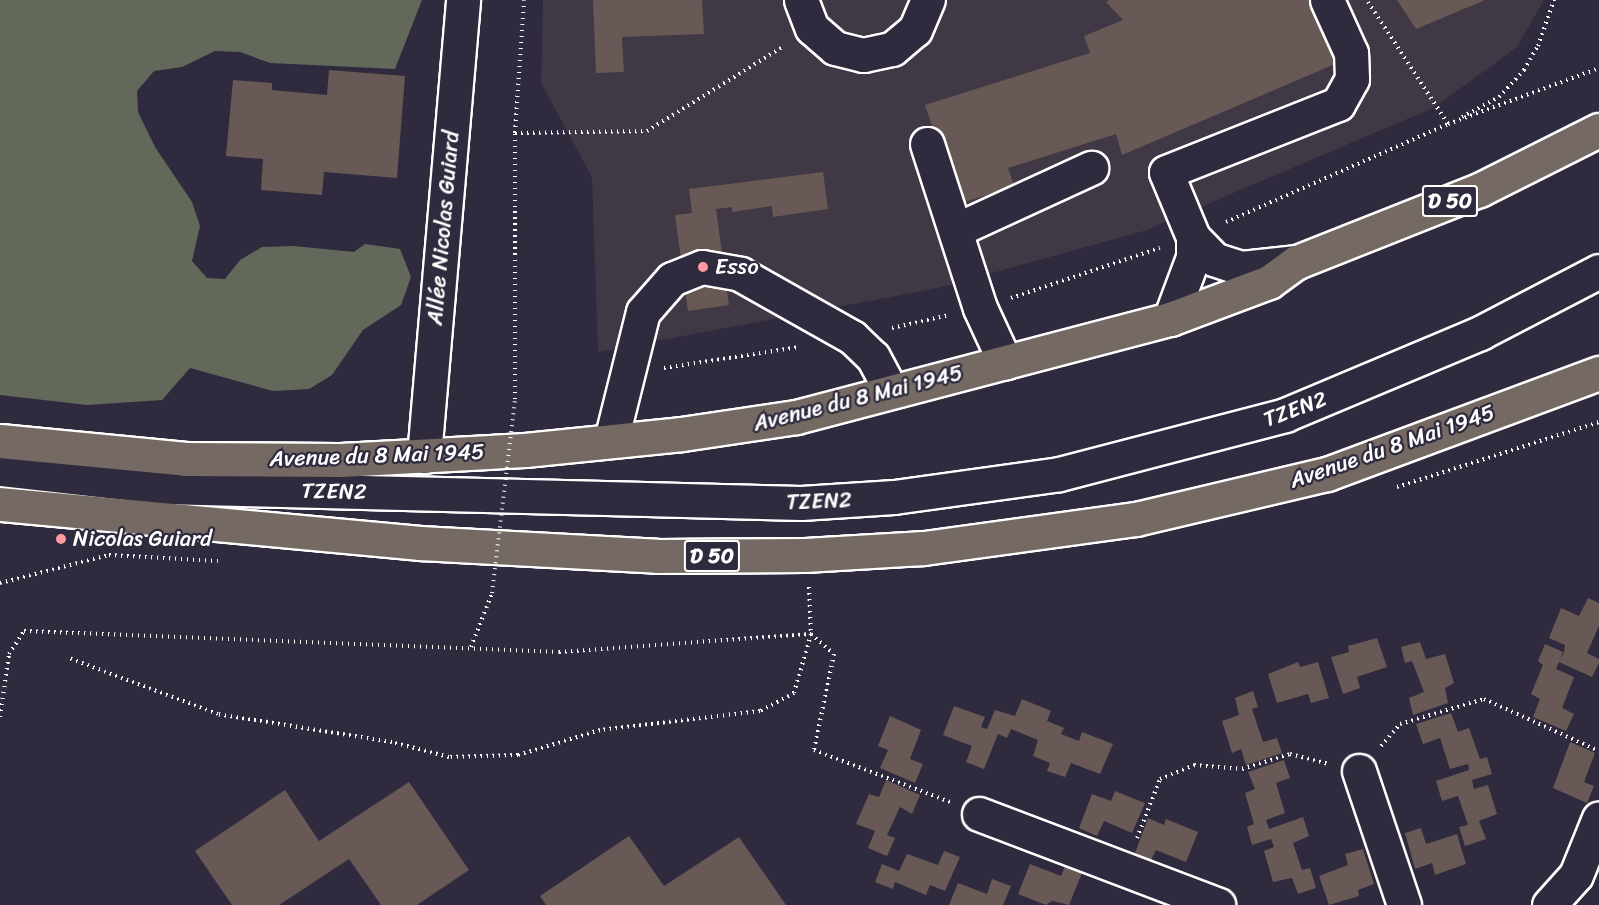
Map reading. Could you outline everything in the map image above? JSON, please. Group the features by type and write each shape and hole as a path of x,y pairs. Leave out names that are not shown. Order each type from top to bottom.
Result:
{"main road":[{"name":"Avenue du 8 Mai 1945","path":"0,441 186,459 340,460 424,456 611,440 776,421 1170,319 1269,282 1297,262 1479,190 1599,130"},
{"name":"Avenue du 8 Mai 1945","path":"0,504 409,542 657,556 805,555 924,548 1136,519 1327,474 1599,373"}],"street":[{"name":"Allée Nicolas Guiard","path":"424,456 464,0"},
{"path":"807,14 834,48 863,55 892,49 915,30 928,0"},
{"path":"1297,262 1242,268 1214,259 1193,237 1166,172 1338,104 1352,79 1351,52 1327,0"},
{"path":"927,144 980,308 1005,362"},
{"path":"956,230 1091,168"},
{"path":"1170,319 1193,257 1193,237"},
{"path":"611,440 643,312 672,279 702,267 740,274 852,337 873,357 891,391"},
{"name":"TZEN2","path":"0,469 160,487 801,503 894,497 1059,474 1285,415 1480,333 1599,271"},
{"path":"1359,771 1404,905"},
{"path":"979,814 1218,905"},
{"path":"1549,905 1576,875 1599,818"}],"path":[{"path":"471,647 492,593 515,399 515,133 524,0"},
{"path":"1367,0 1448,124"},
{"path":"1448,124 1499,97 1524,70 1538,46 1554,0"},
{"path":"515,133 647,131 807,14"},
{"path":"627,374 852,337 980,308 1193,237 1448,124 1599,68"},
{"path":"69,658 219,714 392,742 449,757 518,755 600,730 760,711 794,693 811,634 813,603 808,584"},
{"path":"0,717 9,654 24,632 559,652 811,634 834,654 814,750 979,814"}],"shaded area":[{"path":"543,0 1544,0 1517,47 1435,107 1147,230 938,288 598,352 592,177 541,83"}],"green space":[{"path":"0,0 422,0 395,69 270,63 240,52 215,51 182,67 154,71 137,91 138,112 155,147 192,202 200,226 192,261 207,278 225,279 240,260 262,247 294,246 354,252 365,244 400,249 411,277 401,305 363,330 332,375 309,389 273,391 190,368 162,400 87,405 0,395"}],"building":[{"path":"593,0 702,0 704,34 622,37 624,72 596,73"},
{"path":"1109,0 1309,0 1335,64 1122,155 1116,134 1008,168 1014,186 959,204 925,105 1090,53 1084,36 1123,20 1106,2"},
{"path":"1397,0 1485,0 1416,29"},
{"path":"329,70 405,76 397,178 324,172 322,195 261,190 263,159 226,156 233,80 272,83 272,90 327,95"},
{"path":"823,172 828,209 773,217 772,206 732,212 732,207 716,209 729,305 688,311 675,215 692,213 689,189"},
{"path":"1588,598 1599,603 1599,626 1587,653 1599,659 1599,663 1592,677 1559,662 1556,669 1574,677 1562,708 1574,714 1566,731 1533,717 1540,699 1531,694 1543,665 1538,661 1545,644 1563,652 1560,660 1564,652 1565,645 1549,638 1561,608 1579,616"},
{"path":"1377,638 1387,667 1357,677 1360,688 1343,694 1331,657 1349,652 1348,646"},
{"path":"1420,642 1426,659 1445,654 1454,683 1445,688 1448,703 1413,715 1409,698 1424,692 1412,661 1405,663 1401,647"},
{"path":"1298,662 1300,667 1318,662 1329,698 1311,703 1308,694 1277,703 1268,674"},
{"path":"1253,691 1258,707 1252,709 1263,742 1277,738 1282,753 1246,765 1241,749 1232,753 1222,721 1239,715 1235,698"},
{"path":"1022,699 1051,711 1047,721 1064,728 1061,734 1079,741 1082,732 1113,744 1100,774 1071,763 1065,777 1047,771 1050,763 1033,756 1038,740 1011,729 1007,738 998,734 984,769 966,762 972,746 943,735 954,706 985,717 981,727 987,729 995,710 1015,716"},
{"path":"1451,713 1458,732 1469,728 1480,759 1487,757 1492,774 1472,780 1474,789 1488,785 1497,814 1479,821 1486,839 1465,846 1459,827 1468,825 1458,796 1442,801 1436,781 1469,770 1468,764 1450,769 1440,738 1423,744 1416,724"},
{"path":"890,716 921,730 910,759 923,764 915,783 880,768 888,750 878,746"},
{"path":"1570,742 1595,753 1584,782 1594,786 1587,803 1553,788"},
{"path":"1284,760 1290,778 1276,783 1285,813 1266,820 1269,829 1303,817 1309,836 1293,843 1302,870 1310,868 1316,888 1298,894 1292,878 1273,882 1264,851 1274,847 1271,839 1252,845 1247,827 1254,824 1245,793 1255,789 1248,772"},
{"path":"886,780 920,795 912,814 900,807 887,835 895,838 887,856 868,848 875,831 856,824 869,794 879,797"},
{"path":"409,782 469,870 417,905 381,905 349,859 279,905 232,905 195,851 285,790 319,841"},
{"path":"1115,791 1145,803 1132,833 1104,821 1097,836 1079,828 1092,794 1111,801"},
{"path":"1148,818 1164,825 1166,819 1198,832 1186,862 1156,850 1151,860 1135,853"},
{"path":"1421,828 1426,844 1457,834 1466,864 1435,875 1432,863 1415,869 1405,833"},
{"path":"629,836 664,886 739,837 786,905 546,905 540,896"},
{"path":"1363,849 1374,884 1358,890 1359,896 1329,905 1319,876 1348,865 1345,854"},
{"path":"944,851 960,857 945,891 930,885 926,895 895,882 893,889 875,882 882,864 899,871 907,854 938,865"},
{"path":"1030,864 1061,876 1065,866 1082,873 1069,905 1052,901 1046,905 1018,894"},
{"path":"992,879 1011,886 1003,905 949,905 958,883 987,894"}],"place":[{"name":"Esso","path":"703,267"},
{"name":"Nicolas Guiard","path":"61,539"}]}
